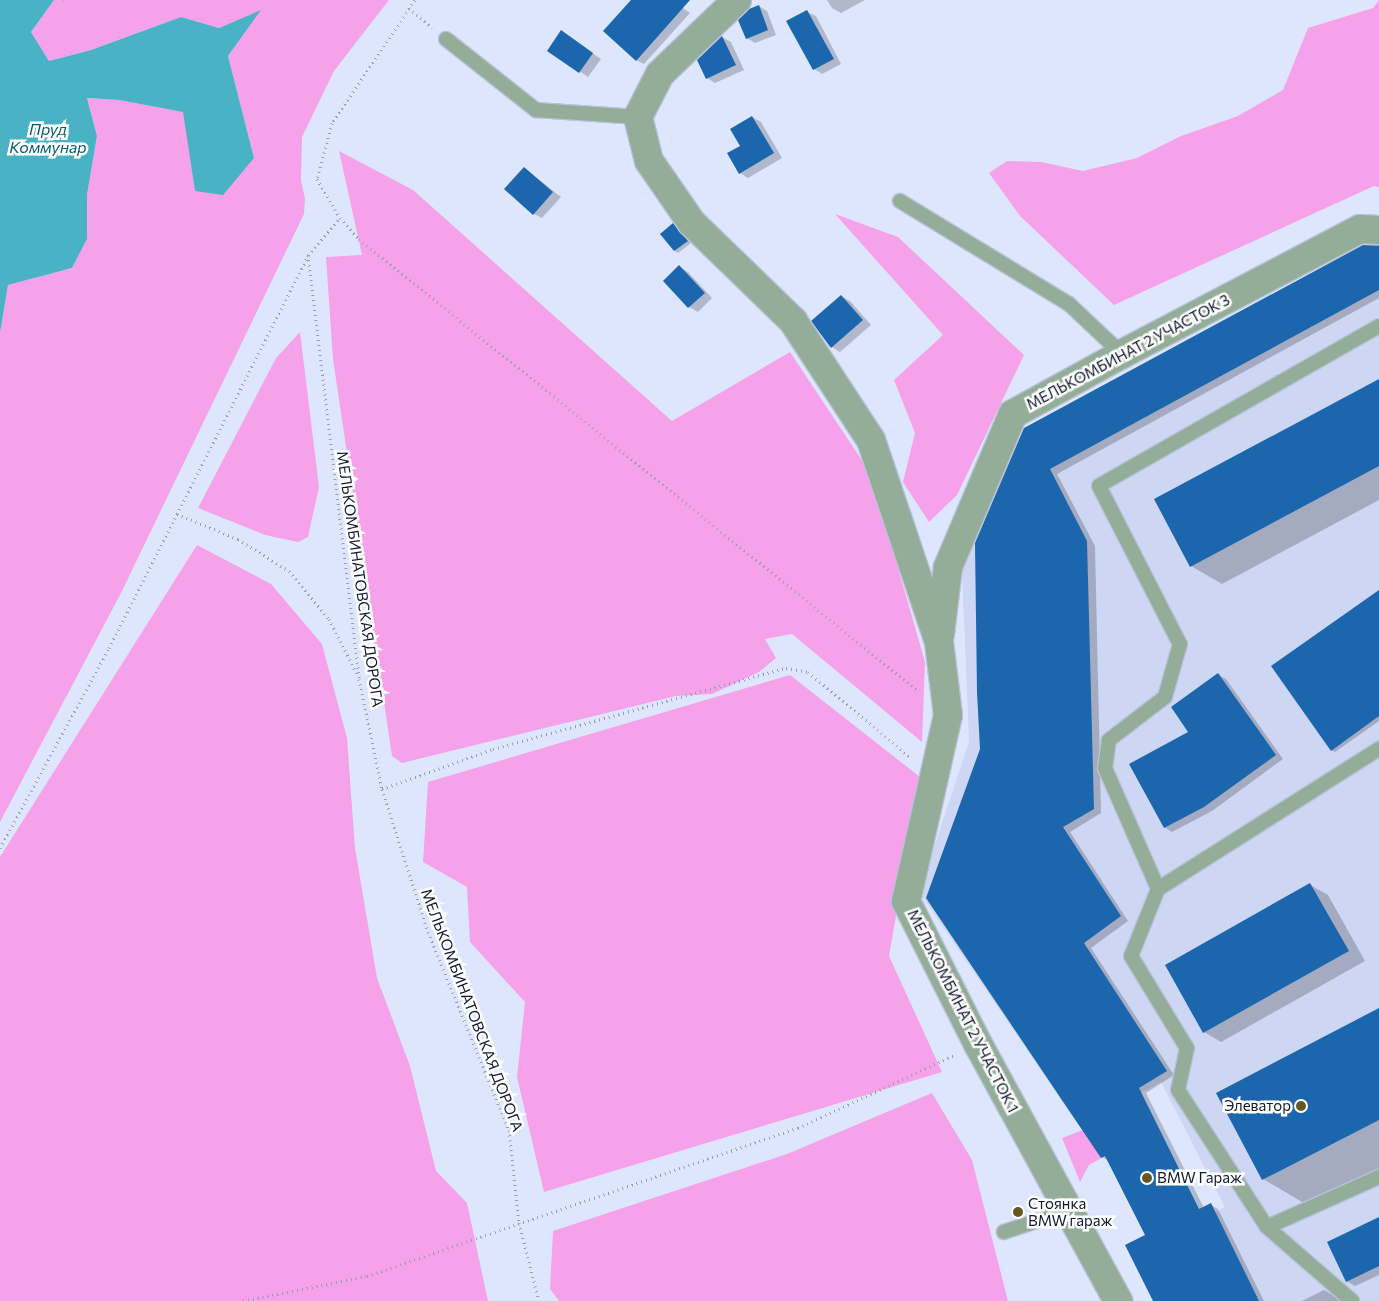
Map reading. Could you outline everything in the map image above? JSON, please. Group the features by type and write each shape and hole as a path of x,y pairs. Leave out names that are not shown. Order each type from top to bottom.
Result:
{"street":[{"path":"737,0 660,74 638,117 649,161 692,223 793,321 871,440 939,642"},
{"name":"МЕЛЬКОМБИНАТ 2 УЧАСТОК 3","path":"939,642 948,567 1013,414 1122,354 1360,230 1379,230"},
{"name":"МЕЛЬКОМБИНАТ 2 УЧАСТОК 1","path":"939,642 948,715 906,901 978,1044 1118,1301"}],"lane":[{"path":"446,39 536,110 638,117"},
{"path":"900,201 1068,304 1122,354"},
{"path":"1158,890 1105,768 1109,740 1165,697 1180,644 1099,486 1379,326"},
{"path":"1352,1301 1268,1227 1178,1090 1187,1048 1131,956 1158,890 1379,749"},
{"path":"1268,1227 1379,1177"},
{"path":"1004,1232 1070,1210"}],"path":[{"path":"415,0 332,123 317,179 340,218 359,239 948,715"},
{"path":"409,8 446,39"},
{"path":"0,848 104,657 308,255 340,218"},
{"name":"МЕЛЬКОМБИНАТОВСКАЯ ДОРОГА","path":"308,255 359,679 382,789 428,932 509,1130 519,1223 539,1301"},
{"path":"177,514 238,539 289,571 329,619 359,679"},
{"path":"382,789 493,749 786,668 808,672 934,777"},
{"path":"243,1301 367,1276 798,1128 978,1044"}],"shaded area":[{"path":"54,0 389,0 334,71 302,137 301,180 305,199 304,214 121,593 0,822 0,333 8,285 72,268 87,239 87,195 97,136 87,98 119,100 184,112 195,191 254,158 228,56 260,11 219,28 181,17 91,50 49,61 31,32"},
{"path":"1379,0 1379,187 1374,186 1114,305 1020,216 989,173 1007,161 1041,162 1083,171 1137,158 1181,136 1238,116 1283,90 1308,28 1373,8"},
{"path":"339,151 413,190 672,421 790,352 871,474 925,662 922,742 792,634 765,639 776,658 759,672 712,694 676,696 402,763 392,756 333,359 326,257 362,255"},
{"path":"835,214 898,237 1024,355 957,495 929,522 903,482 915,433 894,380 943,335"},
{"path":"1379,239 1379,1301 1155,1301 1134,1252 1225,1207 1161,1082 1079,1126 919,892 969,742 961,545 1014,439"},
{"path":"300,332 319,487 308,537 298,542 265,535 198,508 276,358"},
{"path":"197,545 271,584 322,644 347,738 355,848 377,978 410,1066 436,1171 467,1203 488,1301 0,1301 0,857"},
{"path":"790,675 920,777 889,956 942,1072 544,1192 517,1077 525,1002 470,942 467,887 423,862 428,782"},
{"path":"932,1093 972,1160 1008,1301 559,1301 550,1289 553,1231 787,1154"},
{"path":"1083,1130 1114,1151 1089,1165 1080,1182 1062,1138"}],"water":[{"name":"Пруд Коммунар","path":"0,0 54,0 31,32 49,61 91,50 181,17 219,28 261,10 228,56 254,158 223,195 195,191 183,112 119,100 87,98 97,136 87,195 87,239 72,268 8,285 0,333"}],"building":[{"path":"631,0 690,0 636,61 603,31"},
{"path":"759,5 768,30 746,39 738,20 749,9"},
{"path":"807,10 834,59 813,70 786,21"},
{"path":"561,30 593,53 579,73 547,51"},
{"path":"722,36 736,65 706,79 697,60"},
{"path":"752,116 774,153 739,174 727,153 740,146 730,129"},
{"path":"524,167 553,192 533,215 504,189"},
{"path":"673,223 688,241 674,251 660,234"},
{"path":"1363,245 1379,246 1379,290 1050,469 1087,541 1094,809 1063,827 1121,916 1084,943 1167,1071 1139,1088 1199,1209 1211,1203 1259,1301 1153,1301 1125,1245 1145,1235 1105,1156 1101,1158 926,898 980,749 977,692 975,543 1024,428"},
{"path":"679,265 705,293 688,308 663,281"},
{"path":"841,295 863,320 831,348 811,321"},
{"path":"1379,379 1379,466 1190,567 1154,499"},
{"path":"1379,590 1379,716 1331,751 1271,666"},
{"path":"1218,673 1276,755 1204,807 1164,828 1129,764 1188,732 1171,707"},
{"path":"1310,883 1349,951 1203,1033 1165,965"},
{"name":"Элеватор","path":"1379,1008 1379,1120 1262,1180 1216,1093"},
{"path":"1379,1217 1379,1266 1346,1282 1327,1242"}],"place":[{"name":"Элеватор","path":"1301,1106"},
{"name":"BMW Гараж","path":"1147,1178"},
{"name":"Стоянка BMW гараж","path":"1018,1212"}]}
